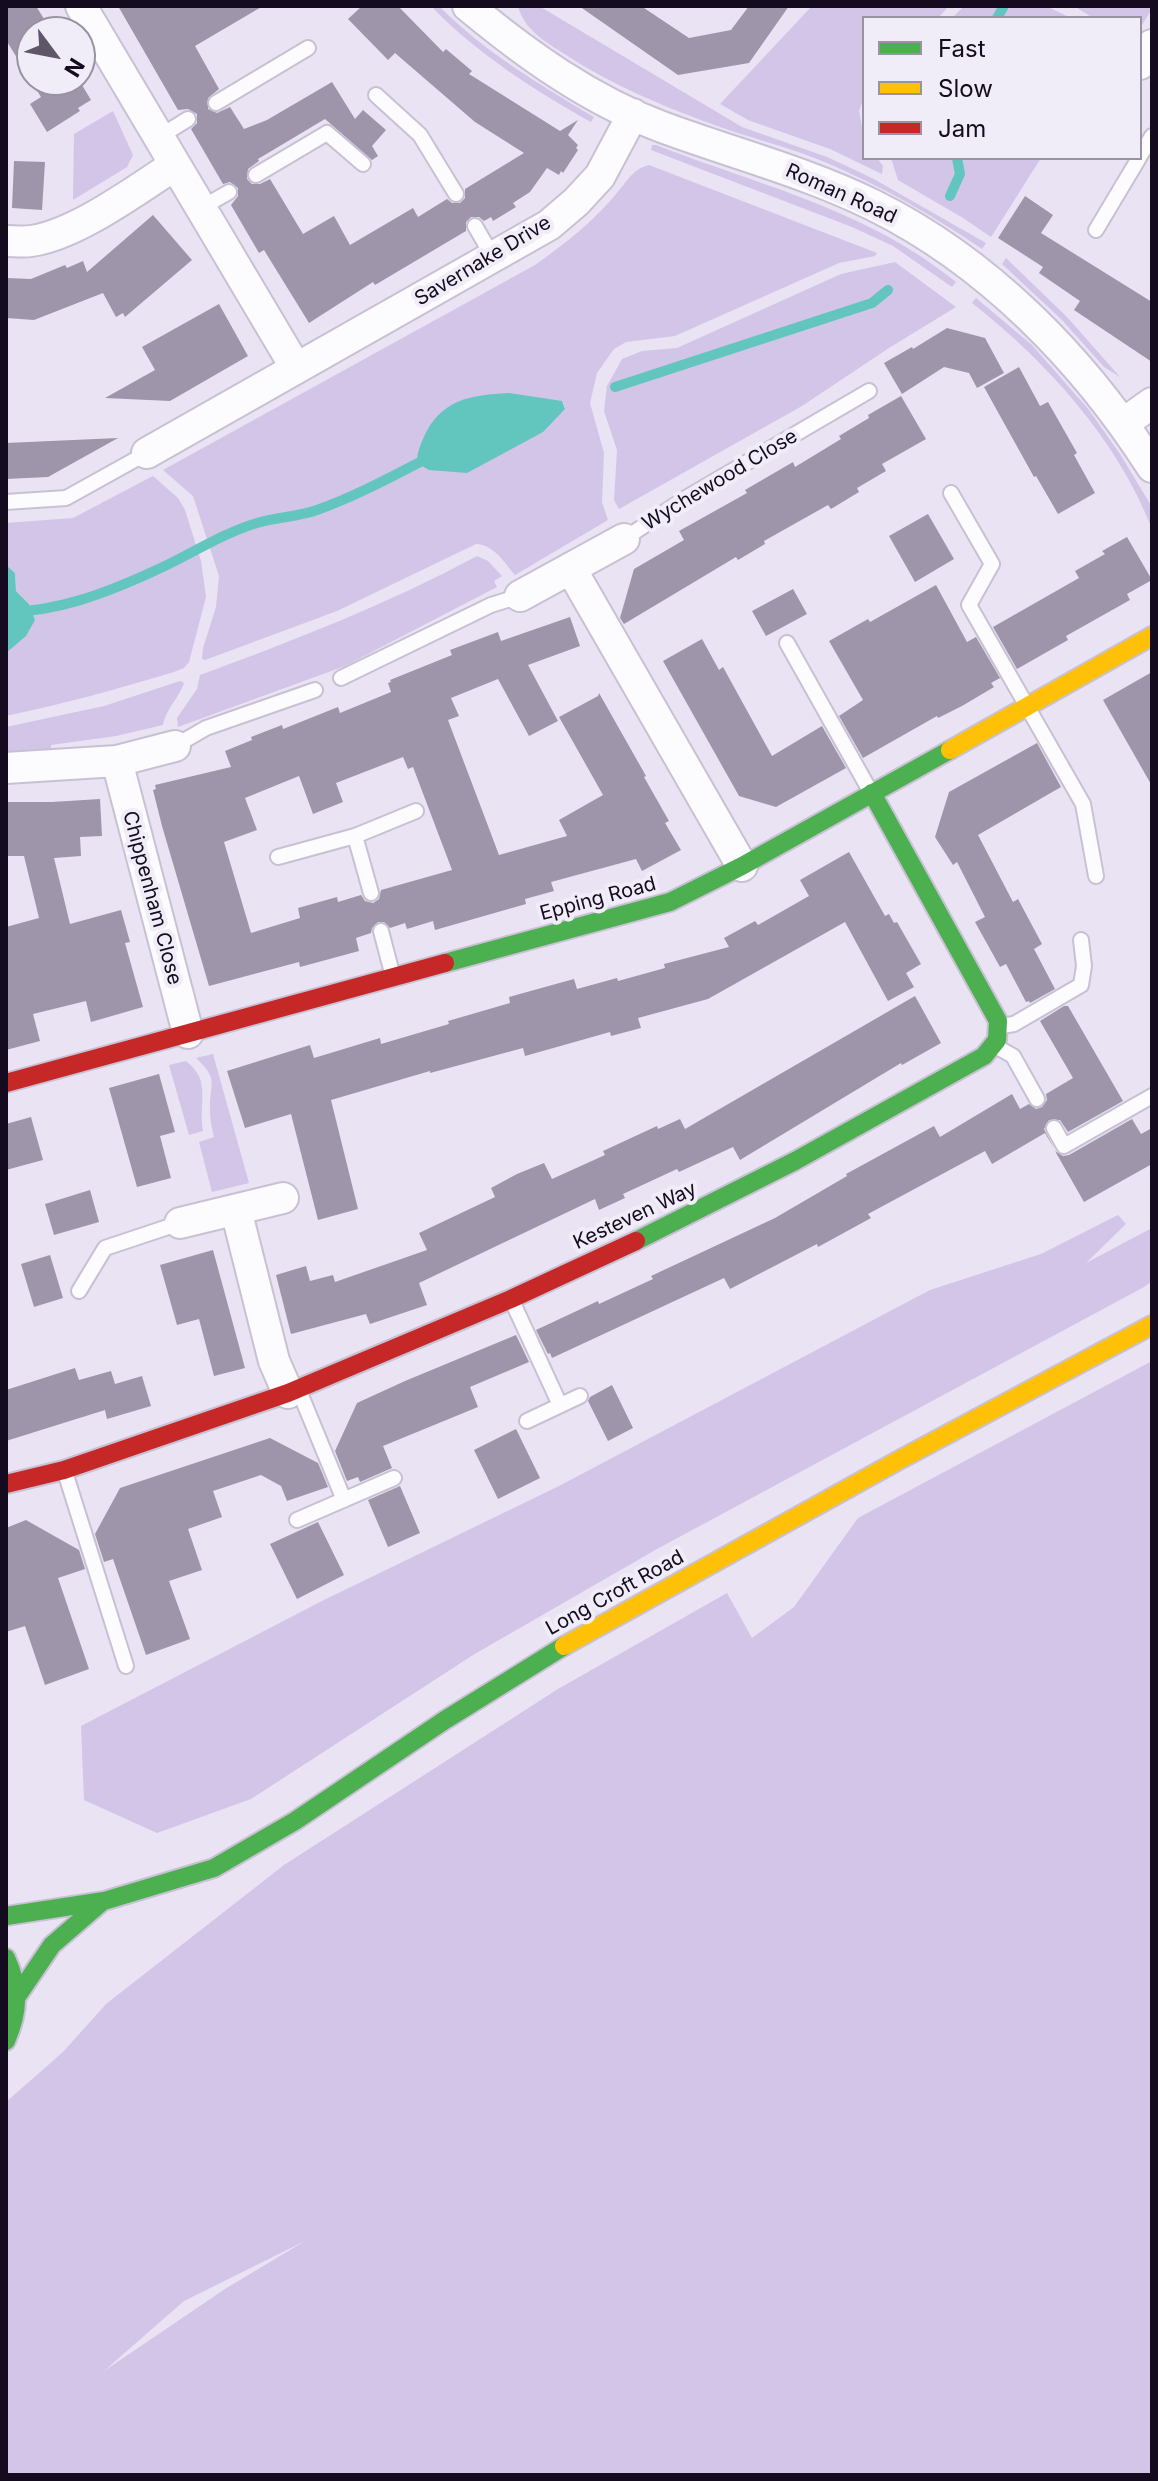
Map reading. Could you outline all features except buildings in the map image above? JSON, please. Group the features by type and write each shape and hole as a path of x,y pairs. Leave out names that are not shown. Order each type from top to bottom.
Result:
{"street":[{"path":"81,6 296,368"},
{"name":"Roman Road","path":"468,6 515,45 563,77 633,114 872,204 951,252 1000,290 1071,360 1124,423 1152,467"},
{"name":"Savernake Drive","path":"147,453 549,225 600,176 633,114"},
{"path":"6,241 32,241 63,232 175,165"},
{"path":"1124,423 1152,403"},
{"name":"Wychewood Close","path":"520,596 624,539"},
{"path":"571,569 742,866"},
{"name":"Epping Road","path":"6,1083 670,902 742,866 1152,636"},
{"path":"6,768 117,761 175,746"},
{"name":"Chippenham Close","path":"117,761 188,1033"},
{"path":"872,793 999,1026 1001,1034 995,1046"},
{"name":"Kesteven Way","path":"6,1484 64,1470 293,1391 511,1299 755,1182 984,1056 995,1046"},
{"path":"180,1223 283,1198"},
{"path":"236,1210 274,1361 293,1391"},
{"name":"Long Croft Road","path":"6,1916 104,1901 214,1868 295,1821 432,1728 577,1638 1152,1325"},
{"name":"Long Croft Road","path":"18,1995 52,1945 104,1901"},
{"path":"6,1958 14,1973 18,1995 15,2021 6,2041"}],"lane":[{"path":"216,103 308,48"},
{"path":"376,95 420,135 456,194"},
{"path":"159,137 188,119"},
{"path":"256,175 327,133 363,164"},
{"path":"1096,230 1137,160"},
{"path":"201,208 229,192"},
{"path":"475,226 493,257"},
{"name":"Wychewood Close","path":"624,539 686,498 869,391"},
{"name":"Savernake Drive","path":"6,502 66,498 147,453"},
{"path":"951,493 992,564 969,605 1083,804 1096,876"},
{"name":"Wychewood Close","path":"341,678 491,605 520,596"},
{"path":"787,643 872,793"},
{"path":"175,746 206,728 315,690"},
{"path":"278,857 355,836 416,811"},
{"path":"355,836 371,893"},
{"path":"381,931 394,978"},
{"path":"999,1026 1014,1024 1081,985 1084,966 1081,940"},
{"path":"995,1046 1013,1056 1037,1099"},
{"path":"1054,1128 1064,1146 1152,1096"},
{"path":"79,1291 105,1248 180,1223"},
{"path":"511,1299 560,1405"},
{"path":"293,1391 344,1500"},
{"path":"527,1421 580,1396"},
{"path":"64,1470 126,1666"},
{"path":"297,1520 394,1478"}],"shaded area":[{"path":"431,6 439,6 493,52 594,117 591,122 506,70"},
{"path":"518,6 539,6 742,127 827,157 872,178 986,243 982,249 907,202 827,163 702,120 621,86 542,39 530,28"},
{"path":"812,6 949,6 940,16 862,16 862,103 859,111 862,160 878,160 883,166 882,174 830,149 748,120 720,104"},
{"path":"964,6 1046,6 1067,16 954,16"},
{"path":"1074,6 1152,6 1142,25 1142,16 1090,16"},
{"path":"113,111 133,155 127,167 73,200 74,134"},
{"path":"652,145 849,217 922,257 956,282 952,287 893,246 852,227 651,150"},
{"path":"892,160 1040,160 991,237 898,180"},
{"path":"649,165 877,253 839,263 675,336 626,342 614,349 597,373 590,403 604,453 602,502 608,520 515,575 493,551 476,544 337,611 202,659 216,607 219,576 193,496 163,470 535,265 591,220 633,174","holes":["562,401 565,408 429,470"]},
{"path":"1006,258 1067,317 1120,377 1104,367 1062,320 1002,264"},
{"path":"895,262 956,307 802,406 619,509 614,500 617,450 604,411 607,386 622,359 642,351 677,348 841,274"},
{"path":"976,298 1032,345 1089,410 1152,507 1152,529 1120,464 1077,404 1027,351 972,303"},
{"path":"509,393 562,401 565,409 543,432 467,473 429,470 417,463 419,448 430,426 448,407 482,395"},
{"path":"153,476 178,498 185,510 201,561 206,597 189,662 174,672 6,716 6,653 35,620 29,604 16,591 15,573 6,565 6,523 73,518"},
{"path":"477,556 488,561 502,576 494,581 497,587 345,666 178,727 177,718 197,689 200,675 341,620"},
{"path":"6,565 15,573 16,591 29,604 35,620 26,636 6,653"},
{"path":"180,681 184,683 163,725 116,736 51,745 51,749 6,752 6,727 104,706"},
{"path":"213,1054 249,1183 212,1192 199,1142 214,1137 210,1114 212,1083 208,1072 196,1058"},
{"path":"186,1061 199,1076 202,1093 203,1131 189,1135 169,1065"},
{"path":"1118,1215 1126,1224 1086,1263 1152,1228 1152,1281 1144,1287 657,1549 473,1655 251,1799 157,1833 84,1800 81,1726 322,1601 559,1486 930,1290 1041,1254"},
{"path":"1152,1361 1152,2475 6,2475 6,2102 63,2052 106,2004 284,1865 558,1689 727,1593 752,1638 794,1607 858,1518","holes":["305,2241 225,2289 104,2371 184,2301"]}],"waterway":[{"path":"998,16 1004,6"},
{"path":"950,196 960,174 957,160"},
{"path":"615,387 872,303 888,290"},
{"path":"6,612 44,609 99,594 243,528 317,510 428,458"}],"traffic: fast":[{"path":"445,963 670,902 742,866 950,750"},
{"path":"636,1241 795,1161 984,1056 997,1040 998,1021 872,793"},
{"path":"6,1916 104,1901 214,1868 295,1821 445,1720 564,1646"},
{"path":"18,1995 52,1945 103,1901"},
{"path":"6,1958 16,1990 13,2020 6,2041"}],"traffic: slow":[{"path":"950,750 1152,636"},
{"path":"564,1646 901,1459 1152,1325"}],"traffic: jam":[{"path":"6,1083 445,963"},
{"path":"6,1484 64,1470 288,1393 511,1299 636,1241"}]}
